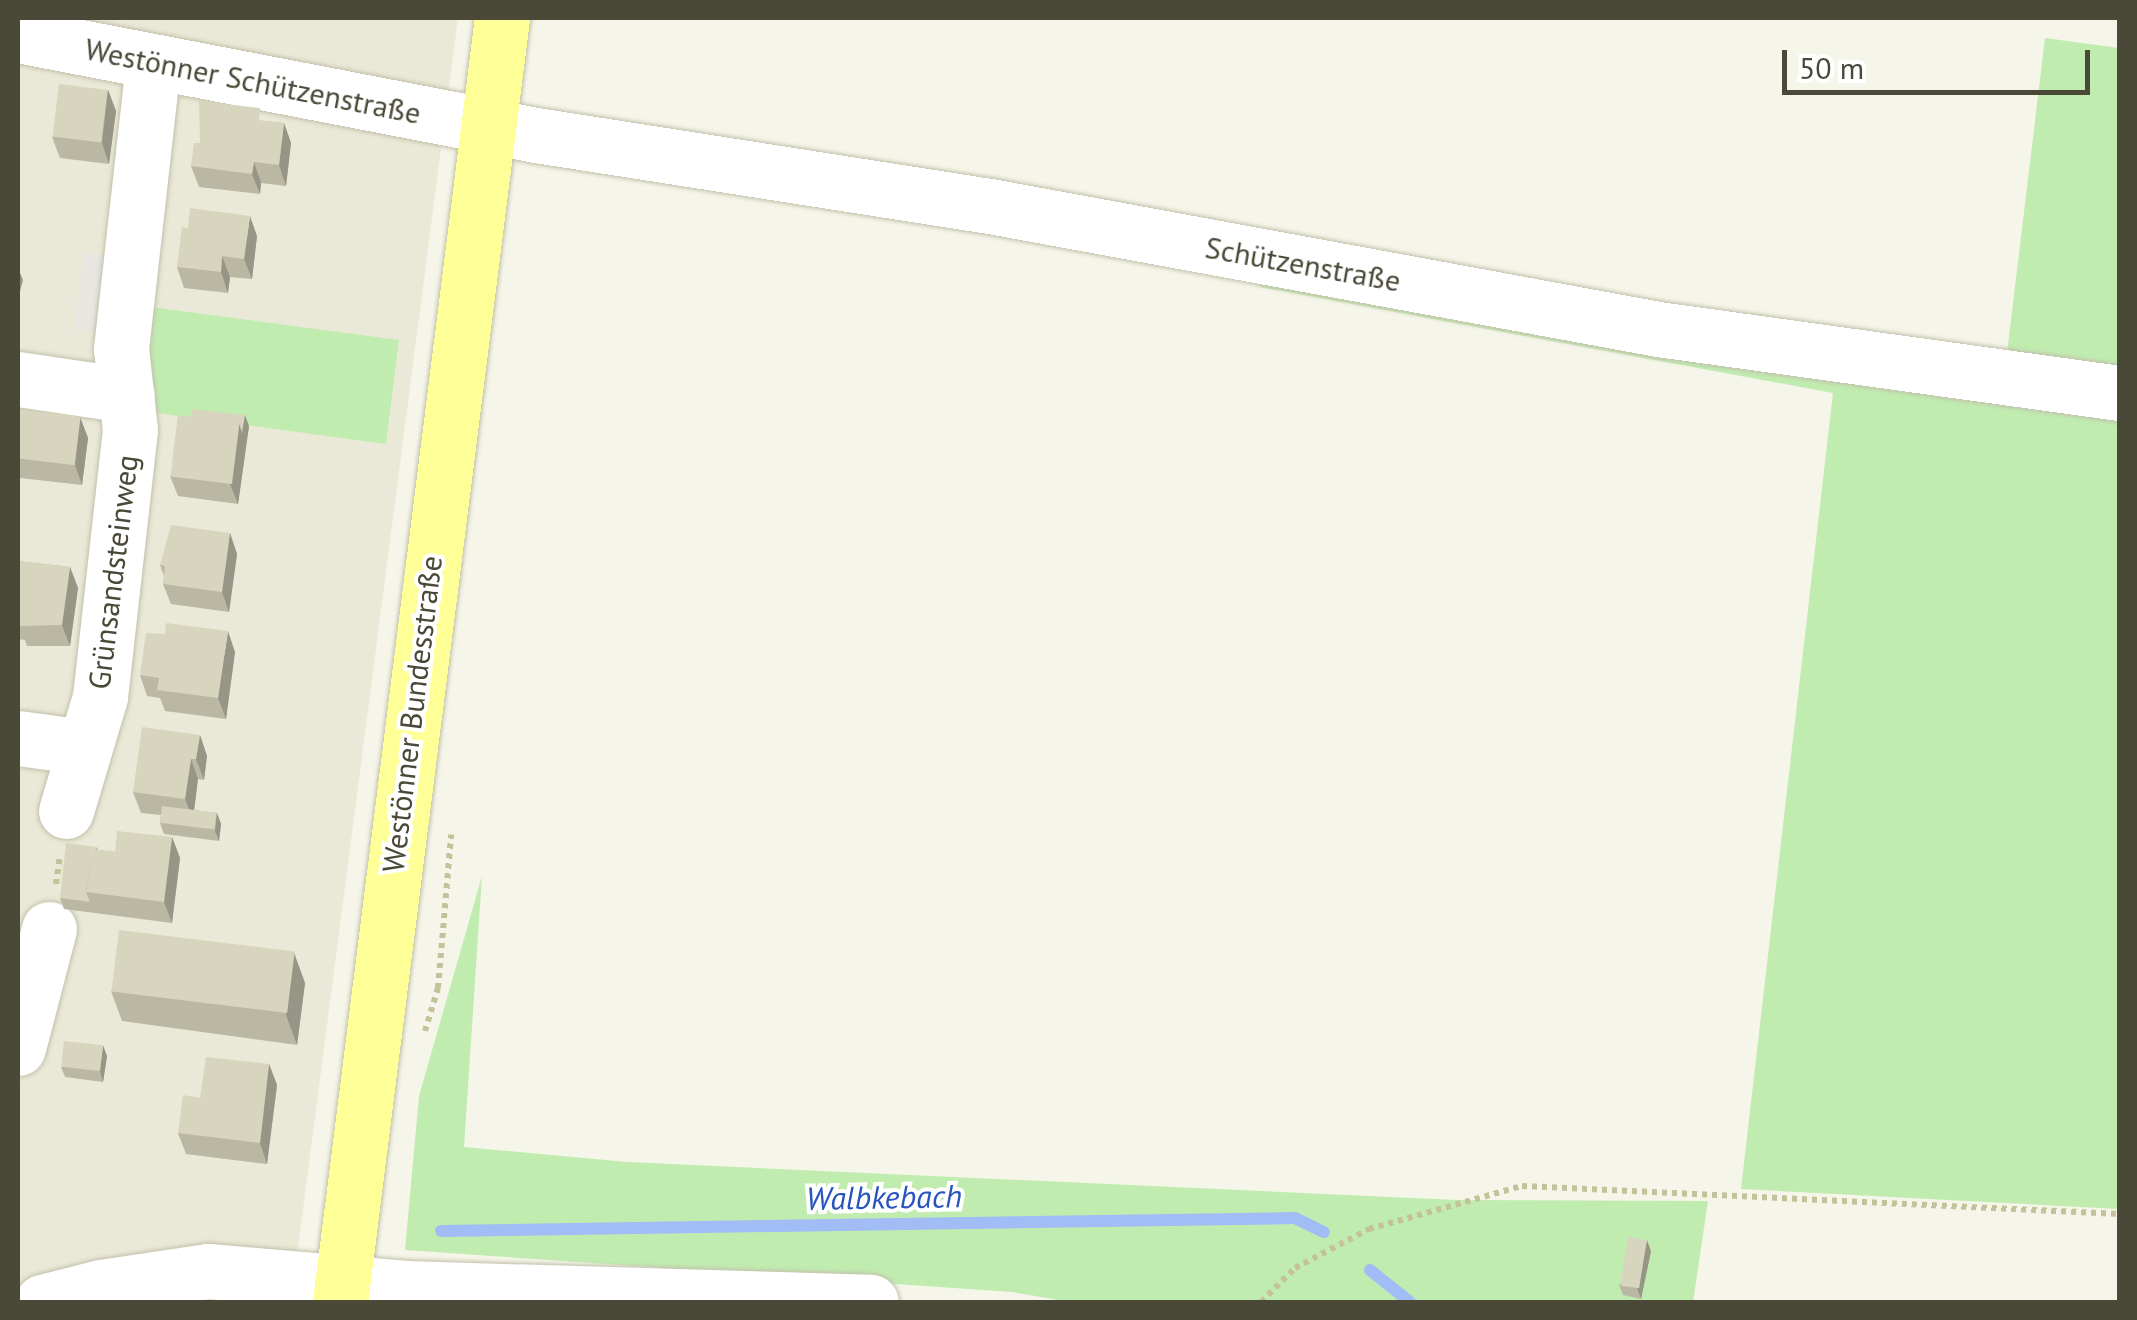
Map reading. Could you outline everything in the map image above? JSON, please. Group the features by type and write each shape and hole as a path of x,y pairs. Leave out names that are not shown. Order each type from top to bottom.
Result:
{"main road":[{"name":"Westönner Bundesstraße","path":"342,1293 502,18"}],"street":[{"name":"Westönner Schützenstraße","path":"18,35 488,126"},
{"name":"Grünsandsteinweg","path":"66,810 100,697 130,430 121,349 153,64"},
{"name":"Schützenstraße","path":"488,126 990,206 1658,329 2120,393"},
{"path":"18,379 127,395"},
{"path":"18,738 84,746"},
{"path":"18,1048 49,930"},
{"path":"42,1302 101,1287 208,1271 342,1293 542,1293 871,1302"}],"path":[{"path":"49,930 66,810"},
{"path":"1261,1302 1295,1268 1369,1229 1522,1186 2120,1214"}],"shaded area":[{"path":"18,18 458,18 291,1302 18,1302","holes":["399,340 386,443 195,419"]},
{"path":"84,252 119,256 109,335 74,330"}],"green space":[{"path":"2045,38 2119,48 2119,386 2005,370"},
{"path":"1265,265 2119,400 2119,1209 1741,1189 1833,393 1260,287"},
{"path":"151,307 399,340 386,444 157,413 148,337"},
{"path":"482,876 464,1147 627,1162 1457,1200 1708,1201 1693,1302 1070,1302 1012,1292 405,1250 419,1096"}],"building":[{"path":"59,84 108,90 101,143 53,137"},
{"path":"199,101 260,108 259,120 284,123 279,165 254,162 252,174 191,166 194,143 200,143"},
{"path":"190,208 250,216 244,259 222,256 221,272 177,267 182,227 188,228"},
{"path":"18,409 81,417 75,465 18,458"},
{"path":"192,409 245,415 242,433 239,423 191,417"},
{"path":"178,415 240,423 232,484 170,477"},
{"path":"171,525 230,533 222,592 163,584 165,566 160,565"},
{"path":"18,561 70,567 62,625 20,626"},
{"path":"166,623 228,631 218,698 157,690 159,678 140,675 146,633 165,634"},
{"path":"142,727 200,735 196,759 191,759 185,799 133,792"},
{"path":"162,806 217,813 215,830 160,823"},
{"path":"117,831 172,837 164,902 86,892 92,849 115,852"},
{"path":"66,843 97,847 92,849 86,892 90,902 60,898"},
{"path":"119,930 295,952 287,1013 111,992"},
{"path":"64,1041 103,1045 100,1071 61,1067"},
{"path":"206,1057 269,1064 260,1143 178,1133 183,1095 200,1098"},
{"path":"1628,1237 1647,1240 1639,1288 1620,1285"}],"waterway":[{"name":"Walbkebach","path":"441,1231 1295,1218 1324,1232"},
{"name":"Walbkebach","path":"1370,1270 1410,1302"}]}
